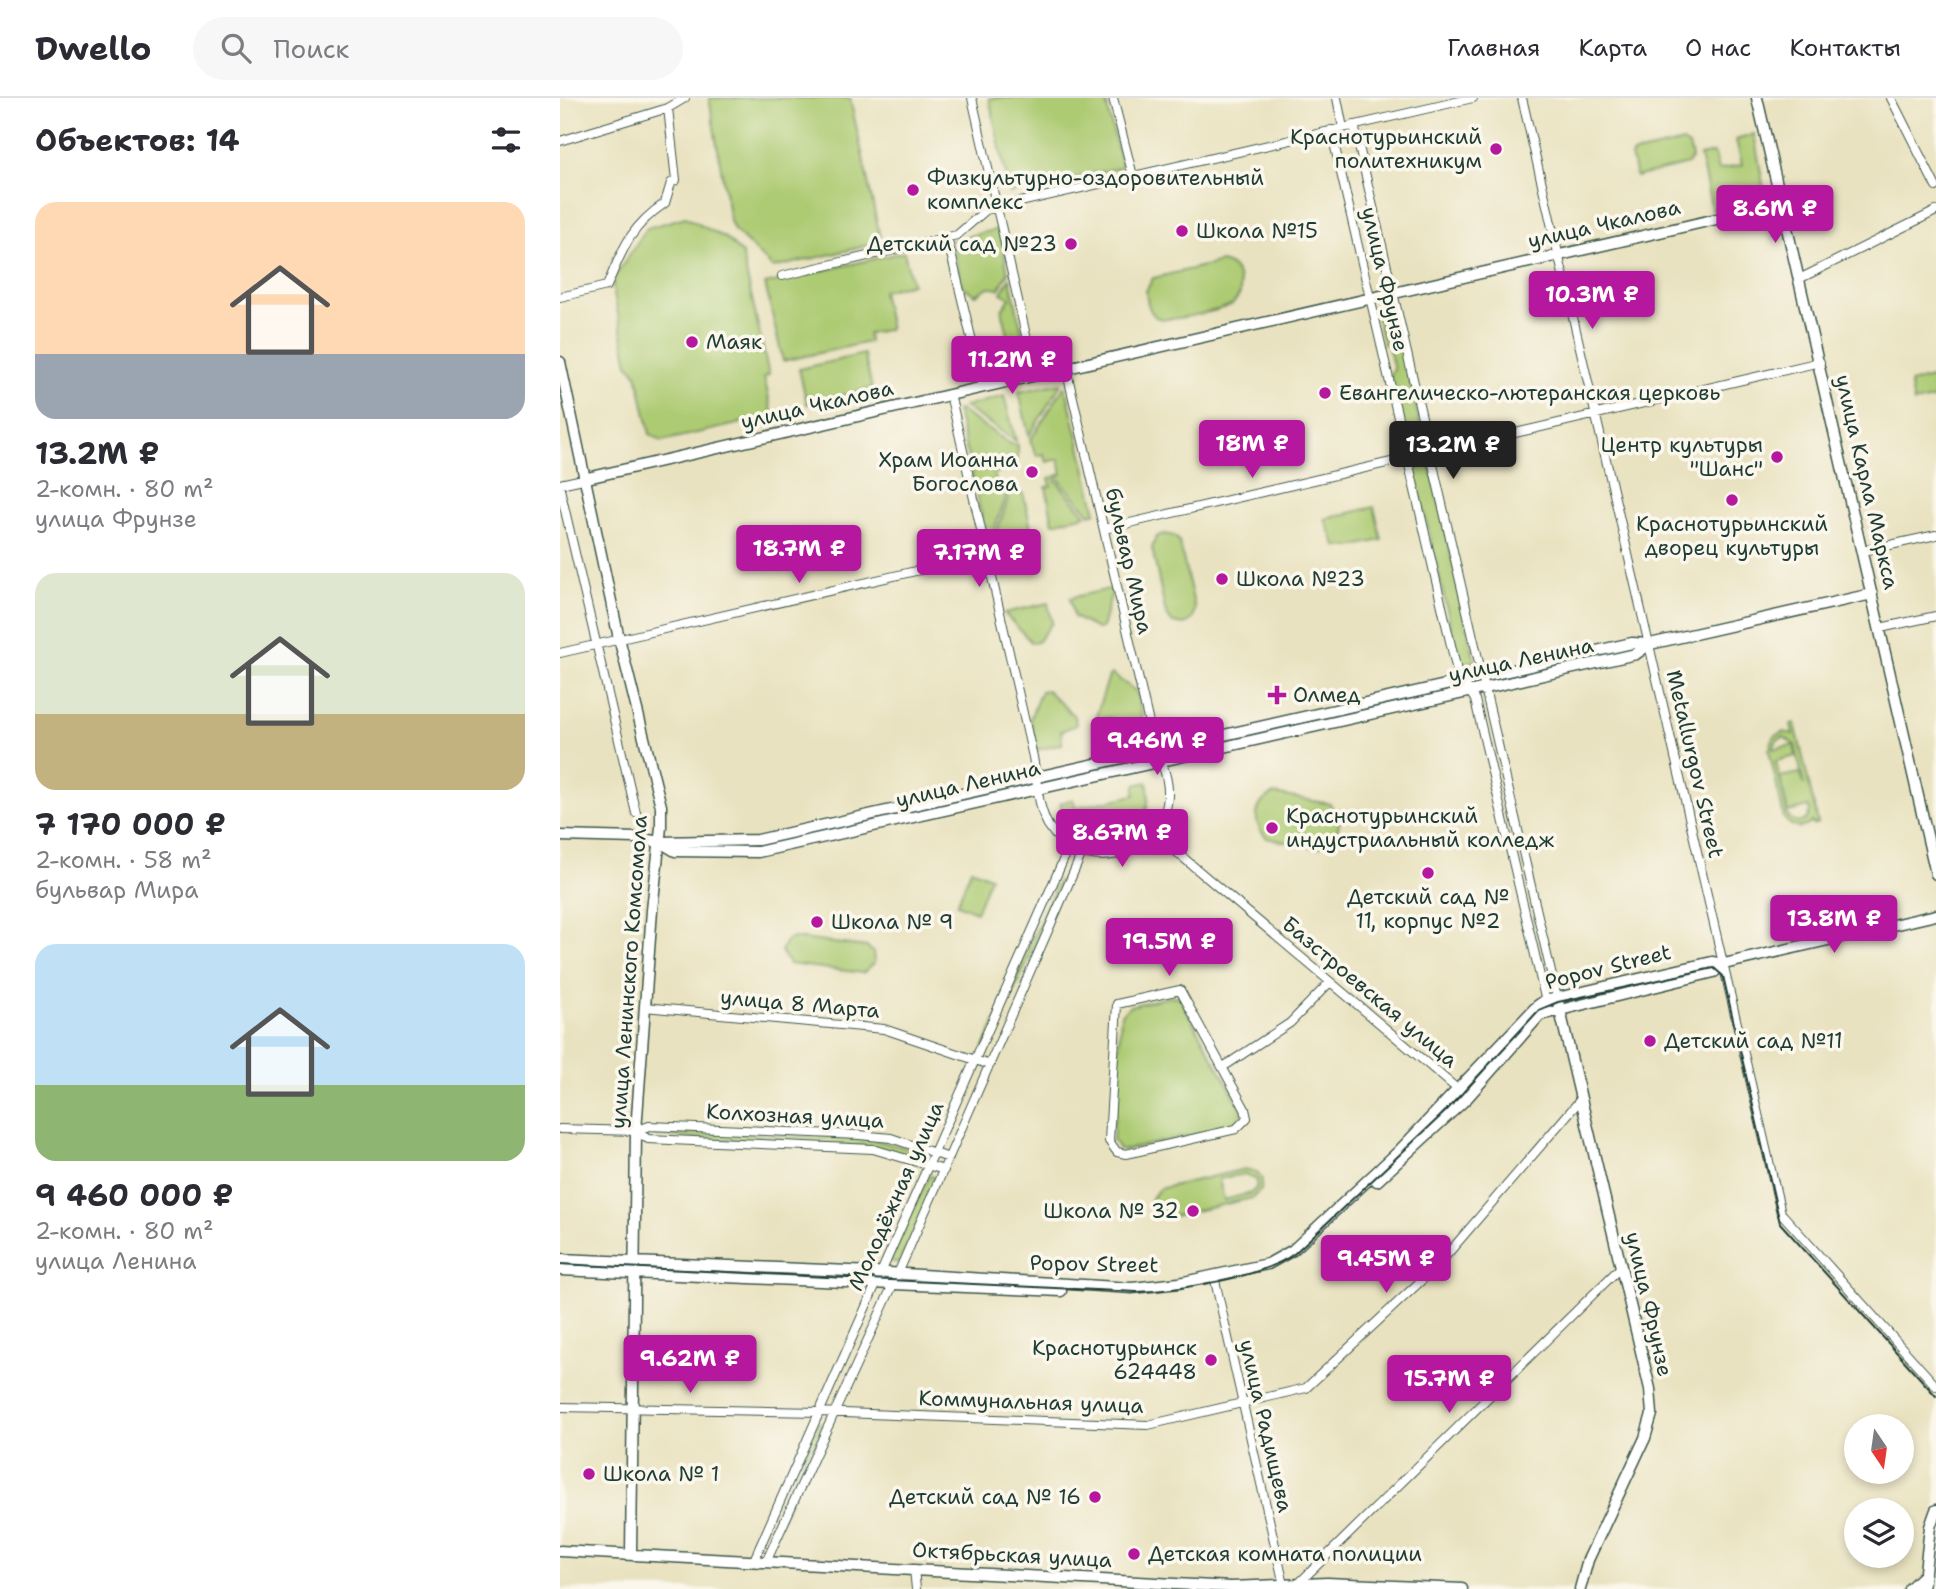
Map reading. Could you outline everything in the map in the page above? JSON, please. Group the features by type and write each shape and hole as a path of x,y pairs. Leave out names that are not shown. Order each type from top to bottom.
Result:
{"street":[{"path":"560,141 668,108 685,98"},
{"path":"972,98 1035,375"},
{"path":"1113,98 1133,176"},
{"path":"1337,98 1343,128"},
{"path":"782,276 957,235 986,210 997,207 1474,98"},
{"name":"Metallurgov Street","path":"1522,98 1781,1213 1936,1386"},
{"name":"улица Карла Маркса","path":"1757,98 1936,874"},
{"path":"1891,98 1936,187"},
{"path":"560,297 607,286 627,240 642,219 666,203 671,183 676,180 668,108"},
{"name":"улица Фрунзе","path":"1354,125 1484,682 1555,1007"},
{"name":"улица Фрунзе","path":"1331,130 1407,459 1465,686 1475,700 1581,1099 1650,1389 1652,1414 1645,1438 1588,1560 1580,1589"},
{"name":"улица Чкалова","path":"560,487 583,479 983,386 1035,375 1068,373 1394,292 1782,204"},
{"path":"1799,279 1936,211"},
{"path":"947,237 983,386"},
{"name":"улица Ленинского Комсомола","path":"560,362 619,640 661,806 636,1131 631,1554"},
{"path":"1104,529 1820,362"},
{"name":"бульвар Мира","path":"1068,373 1168,794 1163,818 1154,833"},
{"path":"950,394 1047,822 1069,847 1082,853 1101,856 1118,855 1134,849 1154,833"},
{"name":"улица Ленинского Комсомола","path":"560,487 636,813"},
{"path":"1863,551 1936,535"},
{"path":"560,653 985,555"},
{"name":"улица Ленина","path":"560,836 636,838 660,842 675,851 758,852 1158,755 1465,686 1636,654 1650,644 1872,594"},
{"path":"1880,628 1936,616"},
{"name":"Базстроевская улица","path":"1154,833 1463,1094"},
{"name":"Молодёжная улица","path":"754,1560 1069,847"},
{"name":"Молодёжная улица","path":"767,1560 896,1278 1082,853"},
{"name":"Popov Street","path":"560,1259 634,1266 1132,1288 1215,1279 1268,1264 1287,1255 1555,1007 1714,972 1724,964 1936,915"},
{"path":"1223,1067 1290,1023 1330,982"},
{"path":"1180,990 1223,1067 1247,1114 1241,1126 1126,1154 1113,1150 1109,1141 1117,1004 1180,990"},
{"name":"улица 8 Марта","path":"644,1007 864,1026 913,1037 990,1065"},
{"name":"Коммунальная улица","path":"560,1407 835,1412 1148,1425 1306,1388 1316,1382 1472,1229 1581,1099"},
{"name":"Колхозная улица","path":"560,1129 636,1131 649,1126 859,1135 891,1138 949,1158"},
{"name":"Колхозная улица","path":"636,1131 648,1139 873,1149 944,1170"},
{"name":"Popov Street","path":"560,1270 634,1266"},
{"path":"1298,1584 1621,1267"},
{"name":"улица Радищева","path":"1215,1279 1284,1585"},
{"path":"1923,1589 1930,1527 1936,1510"},
{"name":"Октябрьская улица","path":"560,1551 767,1560 1232,1588 1298,1584 1461,1589"},
{"path":"914,1569 916,1589"},
{"path":"1909,1589 1925,1574"}],"green space":[{"path":"709,98 850,98 880,237 874,244 773,268 734,230 730,221"},
{"path":"989,98 1105,98 1122,167 1010,193"},
{"path":"1754,134 1765,195 1712,210 1700,156 1714,153 1718,170 1742,165 1736,140"},
{"path":"1683,142 1689,146 1692,157 1688,164 1636,177 1631,156 1635,153"},
{"name":"Маяк","path":"685,217 727,239 742,254 769,375 764,377 773,416 662,441 650,434 637,374 628,364 613,289 614,278 647,228"},
{"path":"999,229 1008,273 999,289 988,287 976,295 962,286 952,240"},
{"path":"904,252 912,284 882,291 890,329 868,334 869,342 783,361 765,284"},
{"path":"1221,262 1231,266 1239,278 1240,294 1233,304 1182,318 1162,319 1153,315 1146,291 1153,278"},
{"path":"1010,278 1024,341 1017,349 1011,347 1002,310 1010,298 1001,293"},
{"path":"1393,309 1424,443 1406,448 1390,373 1394,370 1388,345 1383,343 1376,313"},
{"path":"864,354 872,388 807,404 799,369"},
{"path":"1936,377 1936,398 1914,403 1910,383"},
{"path":"1061,384 1029,436 1019,392"},
{"path":"1064,387 1096,512 1090,514 1056,476 1062,474 1059,459 1047,462 1044,454 1037,456 1030,441"},
{"path":"1004,396 1016,441 964,407"},
{"path":"957,411 1011,444 1018,445 1018,459 1010,461 1012,469 994,473 998,490 1010,487 991,537 987,538"},
{"path":"1430,465 1475,661 1460,665 1414,468"},
{"path":"1053,477 1086,515 1053,523 1046,487 1051,486 1049,478"},
{"path":"1013,486 1016,486 1018,494 1023,493 1031,528 995,536"},
{"path":"1374,507 1382,540 1350,547 1336,546 1325,519"},
{"path":"1163,534 1174,536 1179,541 1195,608 1193,619 1184,625 1173,623 1166,614 1152,548 1156,537"},
{"path":"1113,588 1102,628 1097,629 1074,617 1070,598"},
{"path":"1048,603 1052,623 1037,642 1032,643 1004,613"},
{"path":"1112,674 1137,692 1144,726 1120,731 1112,718 1098,719 1097,713"},
{"path":"1047,690 1075,717 1076,725 1061,731 1062,744 1037,750 1030,719 1041,691"},
{"path":"1795,723 1818,823 1813,825 1812,822 1801,827 1793,826 1784,818 1769,750 1774,736 1783,732 1793,734 1791,724","holes":["1784,737 1795,745 1804,785 1800,773 1780,777 1788,812 1809,807 1810,812 1803,822 1793,821 1787,814 1776,761 1796,756 1794,745 1773,749 1777,740"]},
{"path":"1147,782 1148,802 1142,818 1130,830 1115,837 1099,838 1083,834 1069,822 1060,803 1073,799 1076,808 1135,795 1135,785"},
{"path":"1274,794 1330,804 1340,820 1335,839 1317,848 1267,838 1259,826 1257,814 1262,803"},
{"path":"971,869 990,877 976,912 957,904"},
{"path":"1058,881 1064,884 985,1053 983,1050"},
{"path":"793,938 867,947 873,952 874,963 863,973 789,964 781,951 786,941"},
{"path":"1172,996 1179,997 1242,1109 1241,1120 1234,1126 1125,1150 1119,1149 1113,1140 1121,1014 1130,1006"},
{"path":"655,1130 871,1139 922,1152 924,1156 920,1159 870,1146 656,1136"},
{"path":"1245,1169 1256,1172 1262,1179 1261,1190 1252,1198 1170,1217 1157,1215 1150,1200 1159,1189","holes":["1245,1174 1257,1180 1256,1188 1251,1193 1224,1200 1219,1179"]},
{"path":"929,1175 935,1178 935,1183 899,1263 890,1261"},
{"path":"818,1423 823,1423 774,1536 769,1537"}],"tram line":[{"path":"560,1264 1137,1292 1174,1289 1242,1276 1281,1262 1295,1253 1446,1111 1539,1010 1558,1002 1714,968 1723,976 1780,1223 1936,1396"}],"place":[{"name":"Краснотурьинский политехникум","path":"1496,149"},
{"name":"Физкультурно-оздоровительный комплекс","path":"913,190"},
{"name":"Школа №15","path":"1182,231"},
{"name":"Детский сад №23","path":"1071,244"},
{"name":"Маяк","path":"692,342"},
{"name":"Евангелическо-лютеранская церковь","path":"1325,393"},
{"name":"Центр культуры \"Шанс\"","path":"1777,457"},
{"name":"Храм Иоанна Богослова","path":"1032,472"},
{"name":"Краснотурьинский дворец культуры","path":"1732,500"},
{"name":"Школа №23","path":"1222,579"},
{"name":"Олмед","path":"1277,695"},
{"name":"Краснотурьинский индустриальный колледж","path":"1272,828"},
{"name":"Детский сад № 11, корпус №2","path":"1428,873"},
{"name":"Школа № 9","path":"817,922"},
{"name":"Детский сад №11","path":"1650,1041"},
{"name":"Школа № 32","path":"1193,1211"},
{"name":"Краснотурьинск 624448","path":"1211,1360"},
{"name":"Школа № 1","path":"589,1474"},
{"name":"Детский сад № 16","path":"1095,1497"},
{"name":"Детская комната полиции","path":"1134,1554"}]}
